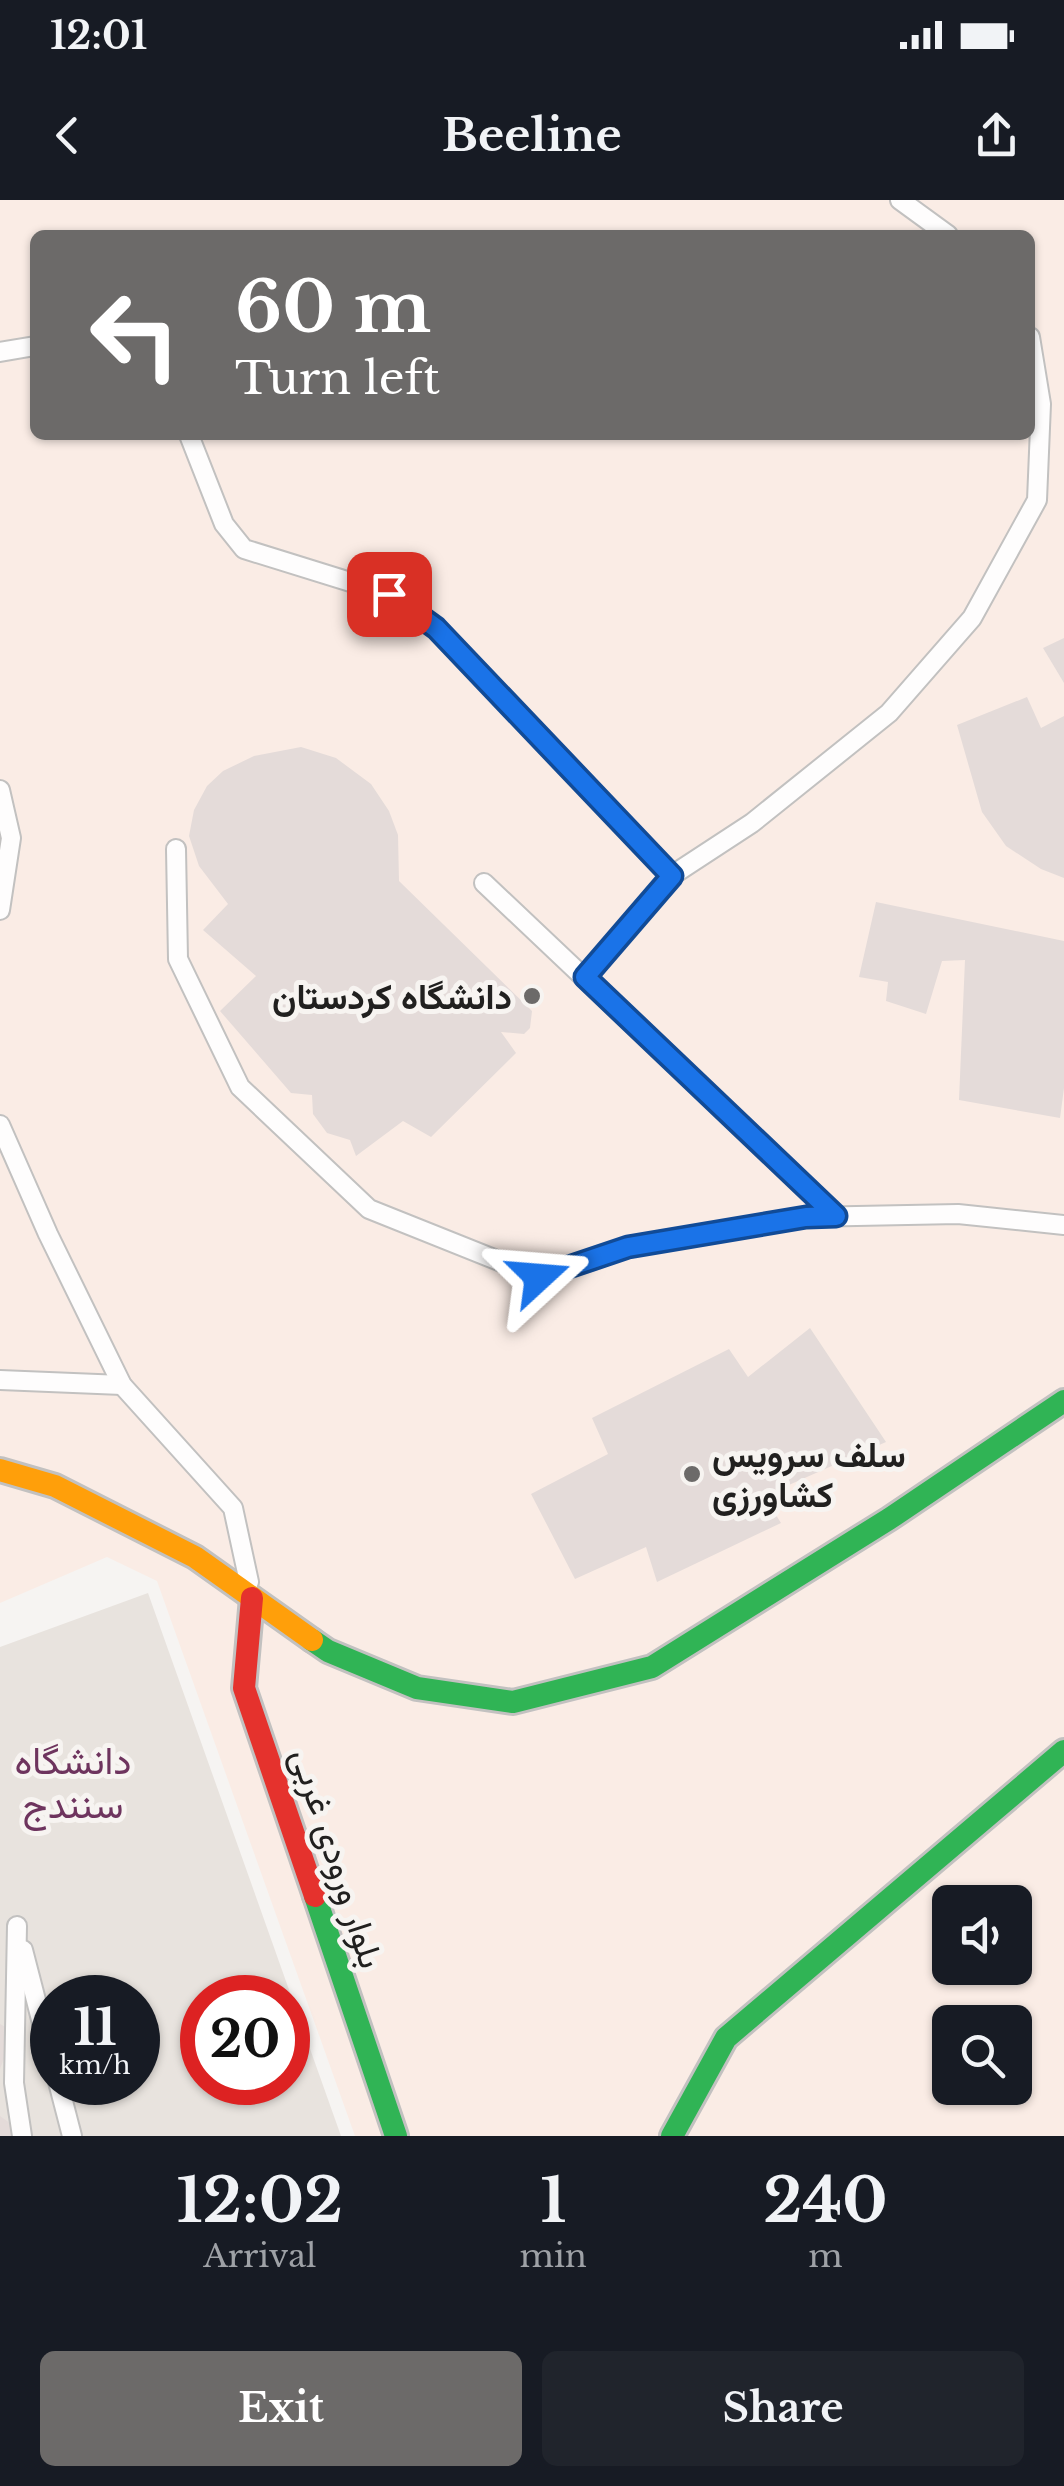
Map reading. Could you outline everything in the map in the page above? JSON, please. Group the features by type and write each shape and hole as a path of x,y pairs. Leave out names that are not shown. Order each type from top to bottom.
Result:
{"street":[{"path":"0,1470 55,1486 177,1548 328,1651 418,1688 513,1702 652,1667 889,1518 1064,1401"},
{"name":"بلوار ورودی غربی","path":"252,1598 244,1688 396,2136"},
{"path":"672,2136 726,2038 1064,1751"}],"lane":[{"path":"900,200 941,230"},
{"path":"0,352 30,347"},
{"path":"585,977 672,876 752,823 889,713 972,618 1037,500 1040,404 1035,370"},
{"path":"190,440 224,524 244,549 389,594 436,628 672,876"},
{"path":"0,790 11,838 0,910"},
{"path":"176,849 178,959 240,1087 368,1209 539,1277 628,1247 806,1217 958,1214 1064,1225"},
{"path":"484,882 836,1216"},
{"path":"0,1125 122,1385 233,1508 252,1598"},
{"path":"0,1380 122,1385"},
{"path":"8,1922 30,1992"},
{"path":"8,1922 14,2083 22,2136"},
{"path":"64,2105 72,2136"}],"shaded area":[{"name":"دانشگاه کردستان","path":"0,200 1064,200 1064,2136 355,2136 310,2010 310,1975 298,1975 157,1581 107,1557 0,1603"},
{"path":"148,1593 284,1975 180,1975 180,2105 310,2105 310,2049 341,2136 0,2136 0,1647"}],"building":[{"path":"1064,638 1064,683 1043,648"},
{"path":"1027,697 1041,728 1064,716 1064,878 1041,869 1006,846 982,812 957,725"},
{"path":"301,747 336,758 371,784 389,811 398,835 399,881 532,1011 530,1028 524,1034 501,1032 516,1053 431,1137 403,1121 356,1156 350,1140 327,1133 313,1114 312,1095 291,1093 220,1011 256,976 203,930 228,904 199,866 189,836 194,810 207,786 223,771 254,756"},
{"path":"876,902 1064,941 1064,1088 1060,1118 959,1100 965,960 942,961 926,1014 886,1001 888,982 859,977"},
{"name":"سلف سرویس کشاورزی","path":"810,1328 886,1442 764,1496 781,1523 657,1582 646,1547 575,1579 531,1494 608,1454 592,1418 729,1349 748,1377"},
{"path":"0,2024 14,2032 0,2069"},
{"path":"0,2116 28,2136 0,2136"}],"traffic: fast":[{"path":"312,1640 328,1651 417,1688 513,1702 652,1667 889,1519 1064,1401"},
{"path":"672,2136 726,2038 1064,1751"},
{"path":"315,1896 396,2136"}],"traffic: slow":[{"path":"0,1470 55,1486 195,1557 312,1640"}],"traffic: jam":[{"path":"252,1598 244,1688 315,1896"}],"place":[{"name":"دانشگاه کردستان","path":"532,996"},
{"name":"سلف سرویس کشاورزی","path":"692,1474"}],"district":[{"name":"دانشگاه سنندج","path":"73,1782"}],"route":[{"path":"389,594 436,628 672,876 585,977 836,1216 806,1217 628,1247 539,1277"}]}
